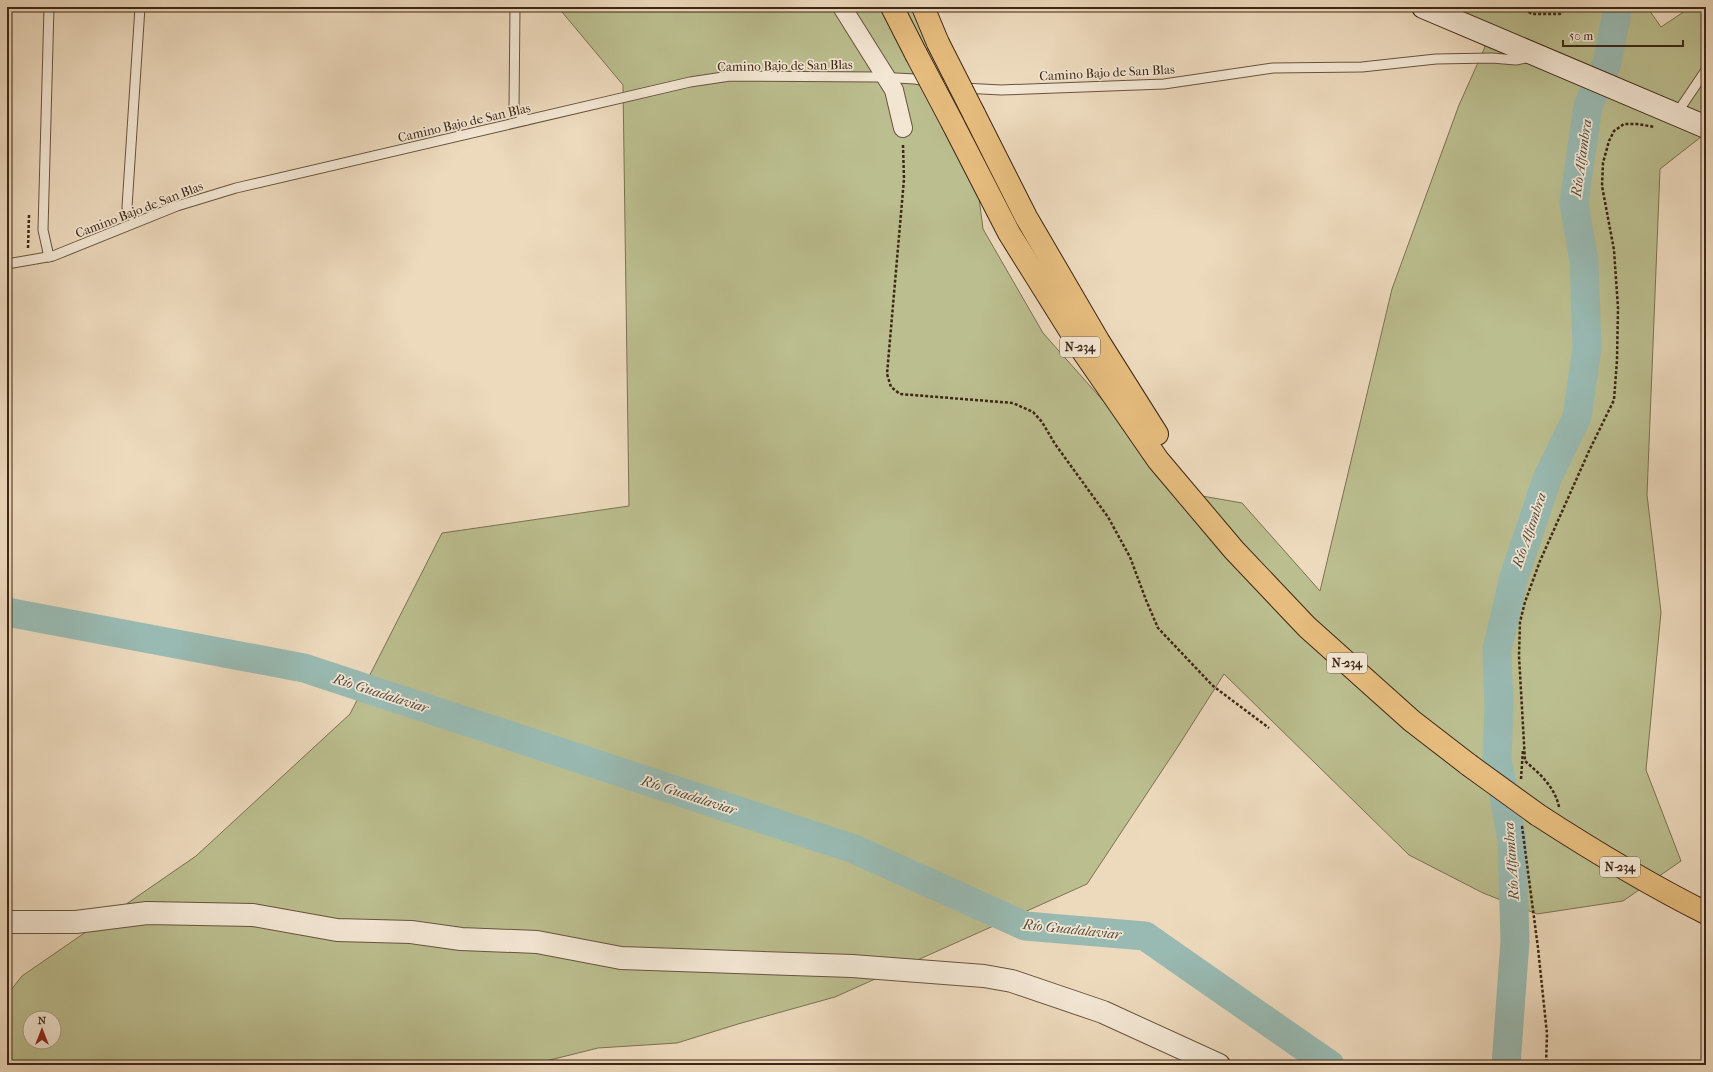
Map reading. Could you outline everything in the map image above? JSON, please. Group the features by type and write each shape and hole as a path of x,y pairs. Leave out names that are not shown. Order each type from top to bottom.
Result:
{"highway":[{"name":"N-234","path":"892,7 1009,233 1084,354 1158,460 1234,550 1307,627 1412,721 1537,820 1676,898 1706,913"},
{"name":"N-234","path":"923,7 938,44 1026,217 1098,342 1166,449 1234,550"}],"street":[{"path":"842,7 894,90 903,128"},
{"path":"1423,7 1677,113 1706,127"},
{"path":"7,922 76,922 147,913 253,915 337,930 411,932 461,939 537,942 622,958 852,966 984,976 1012,981 1103,1012 1219,1065"}],"lane":[{"path":"49,7 43,230 49,257"},
{"path":"136,222 127,207 140,7"},
{"path":"515,7 514,109 527,120"},
{"name":"Camino Bajo de San Blas","path":"7,264 49,257 177,206 236,188 690,82 730,76 886,77 915,79 963,88 1001,90 1164,84 1273,68 1362,67 1436,59 1492,58 1516,60 1537,55"},
{"path":"1677,113 1706,70"}],"path":[{"path":"1520,7 1532,14 1560,14 1566,7"},
{"path":"1546,1065 1547,1034 1539,956 1522,834 1537,820 1560,810 1558,800 1541,774 1525,761 1520,685 1520,622 1525,602 1540,561 1589,451 1614,400 1617,360 1618,308 1614,250 1602,186 1604,158 1614,131 1624,124 1637,124 1657,128"},
{"path":"903,128 904,179 887,374 891,387 900,394 1013,403 1033,412 1042,422 1055,444 1108,517 1130,557 1158,628 1213,686 1269,728"},
{"path":"1521,782 1524,742"}],"green space":[{"path":"563,7 933,7 965,88 983,229 1043,333 1185,493 1242,503 1320,591 1392,289 1459,105 1485,47 1457,7 1647,7 1661,27 1691,7 1706,7 1706,133 1660,169 1647,495 1661,612 1646,770 1681,861 1623,901 1537,914 1483,893 1409,855 1224,674 1087,884 835,997 677,1043 598,1048 530,1065 7,1065 7,995 22,976 196,856 350,714 442,533 629,506 623,85 562,12"}],"waterway":[{"name":"Río Alfambra","path":"1506,1065 1515,941 1512,840 1497,758 1499,708 1497,650 1514,577 1547,479 1577,417 1587,348 1584,261 1574,202 1588,106 1607,63 1618,7"},
{"name":"Río Guadalaviar","path":"7,612 304,668 854,849 1025,926 1145,936 1330,1065"}]}
